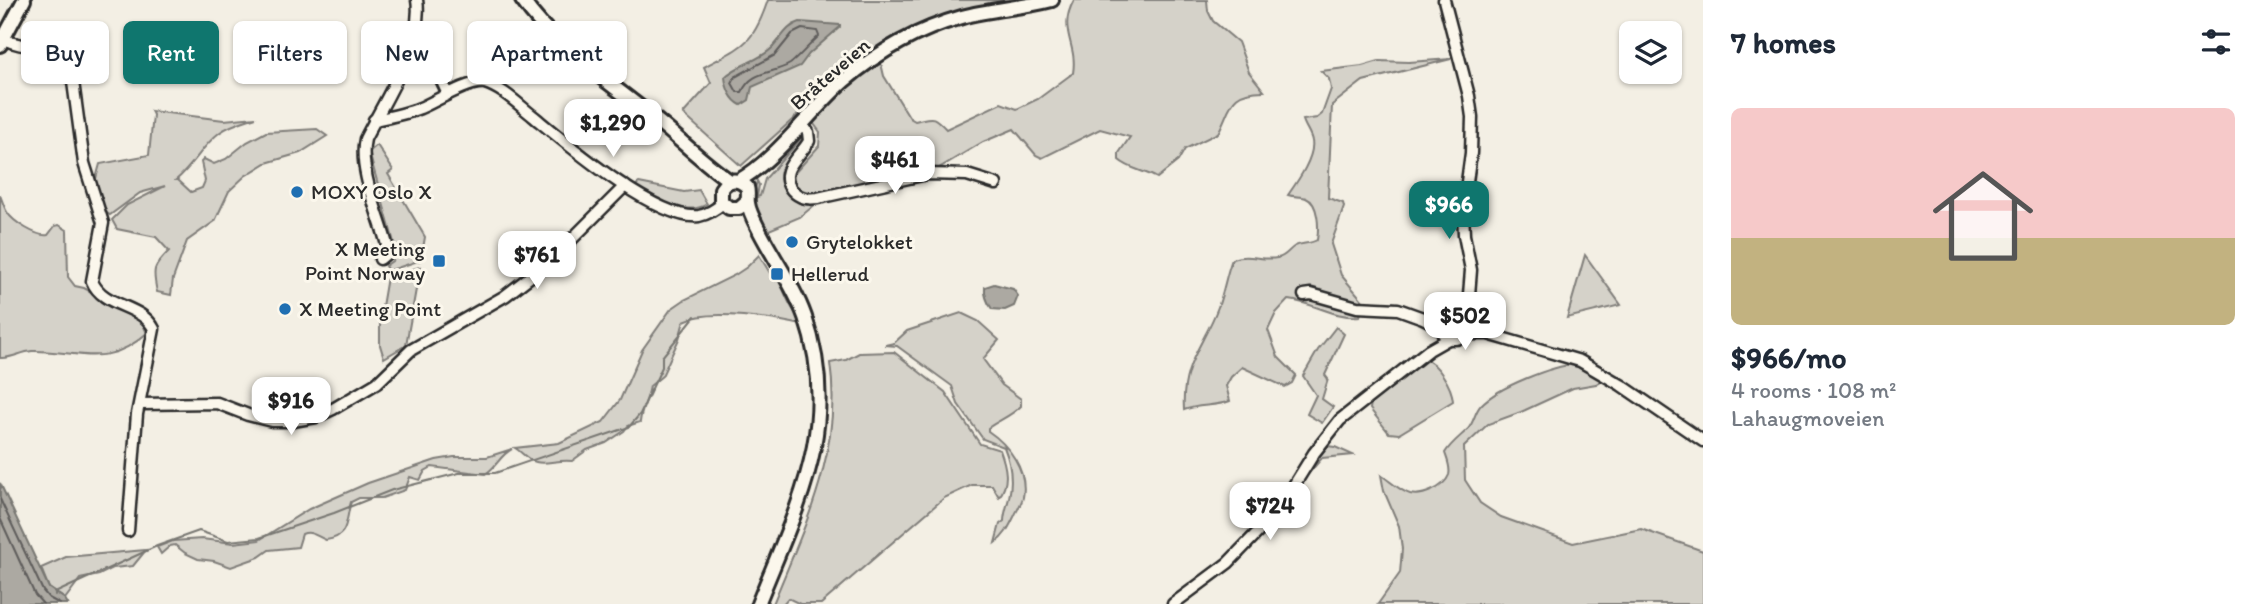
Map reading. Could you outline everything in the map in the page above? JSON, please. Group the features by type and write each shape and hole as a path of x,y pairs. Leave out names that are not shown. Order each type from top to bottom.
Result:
{"main road":[{"path":"2,42 24,0"},
{"path":"522,0 540,21"},
{"path":"531,0 547,21"},
{"name":"Bråteveien","path":"730,183 764,162 852,75 906,40 962,17 1052,0"},
{"path":"612,84 730,183 744,184 761,235"},
{"name":"Bråteveien","path":"748,196 764,162"},
{"path":"730,183 720,195 729,208 736,209 744,205 748,196"},
{"path":"736,209 761,235 789,281 805,316 816,360 819,405 811,467 758,604"}],"street":[{"path":"417,0 418,21"},
{"path":"1444,0 1472,107 1473,133 1463,212 1464,235 1471,270 1465,334"},
{"path":"2,42 20,46 53,47 65,56 71,67 84,163 103,223 92,281 100,294 148,320 154,329 140,404 128,531"},
{"path":"374,120 404,114 479,83 497,89 625,187 665,208 690,215 707,214 723,203"},
{"path":"380,260 386,254 387,245 362,151 365,139 392,84"},
{"path":"443,84 448,94"},
{"path":"801,124 809,135 809,141 791,163 787,176 791,189 802,198 818,198 927,174 967,175 996,184"},
{"path":"140,404 217,403 272,421 293,421 325,413 377,383 411,350 505,296 549,262 625,187"},
{"path":"1456,312 1470,291"},
{"path":"1304,295 1311,294 1371,309 1398,309 1442,325 1450,338"},
{"path":"1429,350 1449,312 1463,314 1468,321 1488,334"},
{"path":"1173,604 1221,568 1258,532 1283,503 1314,453 1340,420 1429,350 1450,338 1458,339 1465,334 1488,334 1561,354 1590,366 1703,441"}],"shaded area":[{"path":"768,0 1041,0 961,16 880,59 884,76 910,118 915,121 932,118 946,129 1001,103 1017,109 1038,99 1073,73 1073,53 1067,20 1074,0 1207,0 1213,21 1238,42 1249,72 1264,91 1237,97 1218,133 1185,149 1178,161 1157,178 1119,160 1119,153 1130,137 1100,129 1042,158 1036,155 1014,129 983,142 932,172 828,198 800,217 762,233 745,202 754,192 757,181 757,197 760,196 765,179 804,135 805,139 787,186 793,183 792,176 819,146 820,132 805,112 800,113 741,166 683,114 711,83 704,67 738,48 752,35"},
{"path":"1451,59 1363,81 1332,105 1328,198 1343,203 1344,207 1331,244 1341,275 1364,302 1360,316 1333,313 1288,300 1276,313 1268,330 1278,357 1296,375 1292,383 1285,387 1242,367 1226,386 1230,401 1184,410 1184,394 1190,367 1218,307 1232,259 1280,257 1295,246 1317,240 1318,223 1313,205 1306,198 1288,195 1311,154 1311,138 1303,120 1317,118 1322,114 1331,89 1329,79 1321,71 1379,61"},
{"path":"151,111 224,120 256,117 232,125 208,143 176,180 191,192 202,188 205,181 201,162 204,159 214,164 226,159 247,142 266,132 317,129 327,136 300,153 266,163 245,176 229,191 215,221 187,241 173,279 171,295 157,292 155,278 157,265 169,251 156,237 117,229 112,220 127,205 165,186 140,193 110,215 105,212 95,182 100,164 149,155 153,115"},
{"path":"377,145 393,170 388,174 425,237 421,260 388,271 385,266 392,261 396,250 369,152"},
{"path":"639,183 684,192 699,190 707,204 699,208 681,208 639,191 636,185"},
{"path":"0,195 10,216 32,231 48,235 59,225 67,230 68,277 75,286 84,288 140,318 147,333 132,344 105,355 32,351 0,358"},
{"path":"759,255 773,278 776,281 779,279 794,310 809,324 806,326 726,315 695,317 684,321 662,376 650,386 640,422 628,426 606,443 587,450 572,461 536,462 515,448 559,443 603,422 620,400 642,350 671,309 735,275"},
{"path":"1585,255 1621,305 1567,318"},
{"path":"420,267 406,345 384,358 380,345 380,318 387,277"},
{"path":"961,313 978,321 999,340 983,359 1002,385 1021,399 1021,406 988,428 1010,451 1020,468 1024,487 1022,502 1004,534 995,543 1000,524 1004,521 1011,485 1010,466 1004,447 983,439 958,404 952,386 897,346 885,345 894,343 907,331"},
{"path":"1336,327 1344,334 1325,375 1328,379 1322,399 1333,407 1322,423 1307,414 1316,395 1303,376"},
{"path":"894,352 945,392 980,444 1000,450 1006,474 1005,486 999,497 992,485 972,485 944,498 821,604 800,604 788,598 783,604 773,604 809,516 826,457 833,395 830,363 846,360 859,353"},
{"path":"1424,359 1434,365 1443,376 1453,401 1399,434 1389,433 1370,409 1371,402"},
{"path":"1576,364 1604,379 1596,384 1573,388 1488,424 1464,447 1465,480 1480,503 1501,517 1573,543 1641,529 1703,551 1703,604 1378,604 1400,573 1402,549 1399,526 1384,491 1381,475 1410,494 1438,488 1449,475 1445,453 1468,429 1481,405 1500,391 1526,378"},
{"path":"1319,445 1335,447 1353,455 1322,458 1247,545 1193,589 1250,536 1270,509 1284,496"},
{"path":"512,449 485,474 432,467 425,471 420,480 410,477 405,490 382,498 359,498 351,502 345,527 334,538 326,540 312,533 302,534 298,547 269,550 259,557 231,567 198,559 175,545 161,554 157,547 173,541 202,539 233,543 259,540 309,509 368,483 436,460 487,457"},
{"path":"146,550 133,566 113,568 99,575 80,579 65,599 49,588 41,568 66,557"}],"water":[{"path":"800,22 840,27 809,54 800,66 752,87 749,100 741,105 737,103 730,93 725,77 767,52 788,29"},
{"path":"994,284 1013,289 1018,296 1014,306 1005,310 992,309 986,299 985,287"},
{"path":"0,483 49,588 68,604 0,604"}],"waterway":[{"path":"55,595 157,546 199,531 228,541 259,538 392,490 459,473 495,473 629,427 640,414 662,367 662,357 695,316"}],"place":[{"name":"MOXY Oslo X","path":"297,192"},
{"name":"Grytelokket","path":"792,242"},
{"name":"X Meeting Point Norway","path":"439,261"},
{"name":"Hellerud","path":"777,274"},
{"name":"X Meeting Point","path":"285,309"}]}
